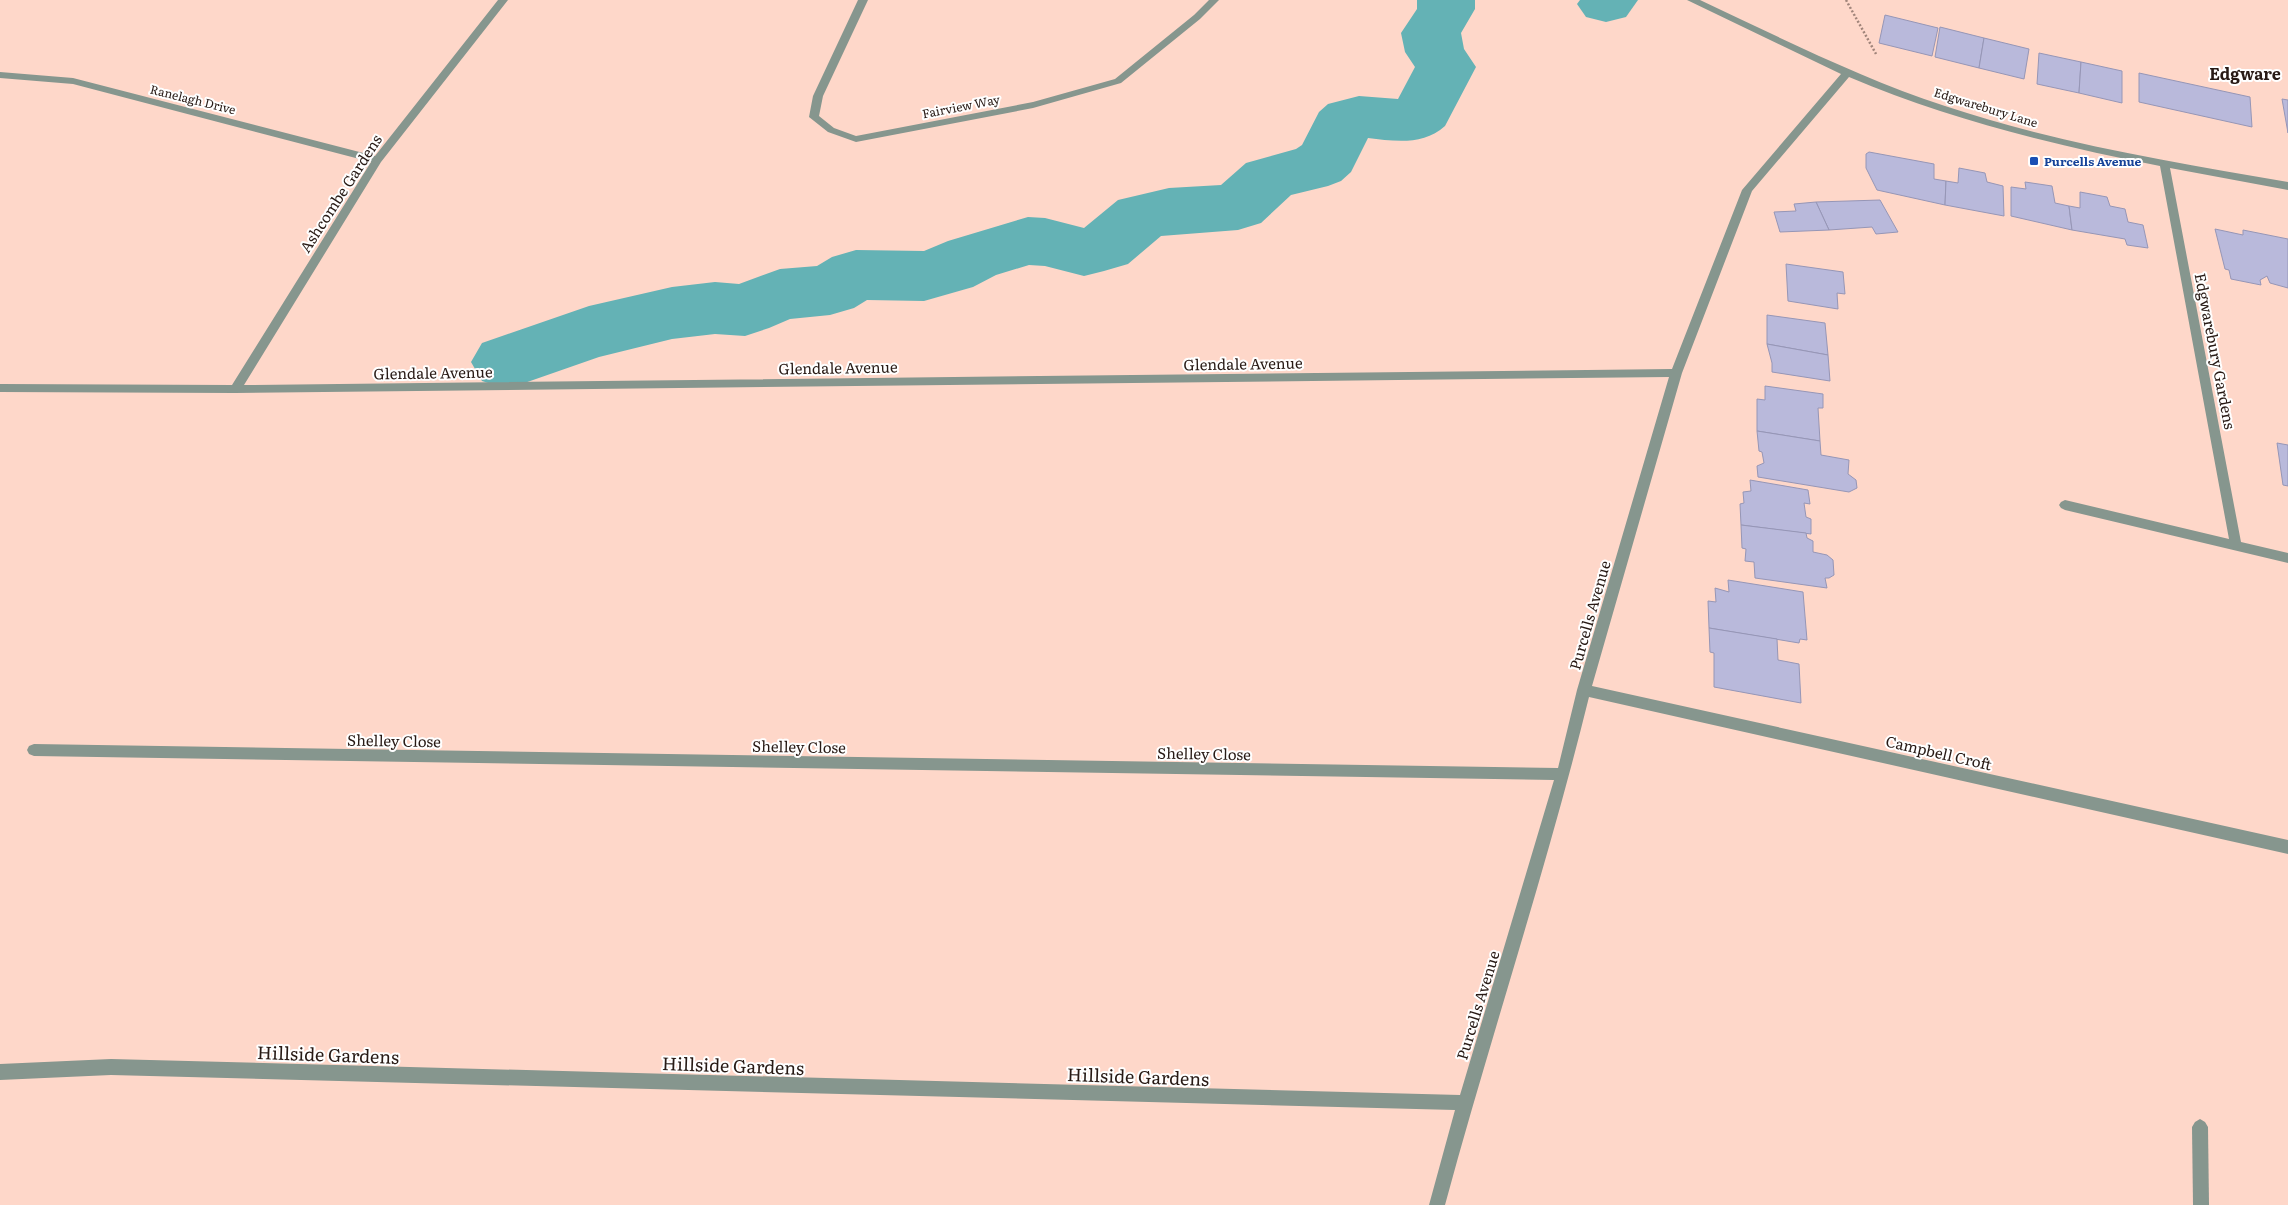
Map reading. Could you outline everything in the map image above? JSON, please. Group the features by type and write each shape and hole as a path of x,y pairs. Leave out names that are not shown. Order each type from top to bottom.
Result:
{"street":[{"name":"Ashcombe Gardens","path":"235,389 377,160 502,0"},
{"name":"Fairview Way","path":"863,0 818,96 814,117 831,130 856,139 1033,105 1118,81 1197,17 1214,0"},
{"name":"Edgwarebury Lane","path":"1692,0 1848,72 1896,92 1977,119 2054,140 2288,186"},
{"name":"Purcells Avenue","path":"1437,1205 1465,1103 1563,774 1584,690 1676,373 1747,190 1848,72"},
{"name":"Ranelagh Drive","path":"0,75 73,81 377,160"},
{"name":"Edgwarebury Gardens","path":"2164,163 2236,546"},
{"name":"Glendale Avenue","path":"0,388 235,389 1676,373"},
{"path":"2065,505 2288,558"},
{"name":"Campbell Croft","path":"1584,690 2288,847"},
{"name":"Shelley Close","path":"34,750 1563,774"},
{"name":"Hillside Gardens","path":"0,1072 111,1067 1465,1103"},
{"path":"2200,1127 2200,1205"}],"path":[{"path":"1846,0 1896,92"}],"building":[{"path":"1885,15 1938,28 1932,56 1879,43"},
{"path":"1940,27 1984,38 1979,68 1935,57"},
{"path":"1984,38 2029,49 2024,79 1979,68"},
{"path":"2039,53 2081,62 2079,93 2037,84"},
{"path":"2081,62 2122,71 2122,103 2079,93"},
{"path":"2139,73 2250,97 2252,127 2139,102"},
{"path":"2282,99 2288,100 2288,133"},
{"path":"1869,152 1934,164 1934,179 1946,181 1945,205 1877,190 1866,168 1866,154"},
{"path":"1959,168 1985,173 1987,182 2003,186 2004,216 1945,205 1946,181 1958,183"},
{"path":"2025,182 2052,186 2055,203 2069,206 2072,230 2011,216 2011,187 2026,189"},
{"path":"2080,192 2107,197 2110,206 2125,209 2128,222 2143,225 2148,248 2127,245 2125,239 2072,230 2069,206 2080,208"},
{"path":"1880,200 1898,232 1876,234 1872,227 1829,230 1816,202"},
{"path":"1816,202 1829,230 1780,232 1774,212 1796,211 1794,204"},
{"path":"2215,229 2243,235 2243,230 2288,239 2288,288 2270,283 2267,276 2260,280 2261,285 2231,279 2229,270 2225,269"},
{"path":"1786,264 1843,272 1845,294 1837,293 1838,309 1788,301"},
{"path":"1767,315 1825,323 1828,355 1767,344"},
{"path":"1767,344 1828,355 1830,381 1772,372 1772,363"},
{"path":"1765,386 1823,394 1823,408 1818,408 1820,441 1757,431 1757,399 1765,400"},
{"path":"1757,431 1820,441 1821,455 1849,460 1848,474 1856,480 1857,488 1849,492 1758,477 1757,466 1764,463 1762,452 1759,451"},
{"path":"2277,443 2288,445 2288,486 2283,485"},
{"path":"1750,480 1808,490 1810,504 1804,503 1806,517 1811,519 1811,534 1741,525 1740,504 1744,503 1743,492 1751,491"},
{"path":"1741,525 1806,533 1807,538 1813,541 1813,552 1827,555 1833,560 1834,575 1825,578 1827,588 1755,578 1754,562 1745,561 1746,549 1742,548"},
{"path":"1728,580 1803,592 1807,640 1800,639 1799,643 1709,628 1708,601 1716,602 1715,588 1729,592"},
{"path":"1709,628 1777,639 1778,660 1799,664 1801,703 1714,687 1714,653 1710,652"}],"waterway":[{"path":"507,362 589,333 672,313 715,308 745,310 780,294 830,290 856,275 924,276 949,269 972,258 1028,241 1045,242 1084,252 1104,247 1141,217 1169,211 1238,207 1269,179 1283,174 1305,171 1319,165 1331,151 1341,127 1350,119 1368,117 1407,121 1416,118 1423,111 1435,83 1446,67 1435,52 1431,33 1446,9 1446,0"},
{"path":"1606,4 1609,0"}],"place":[{"name":"Purcells Avenue","path":"2034,161"}],"district":[{"name":"Edgware","path":"2245,73"}]}
